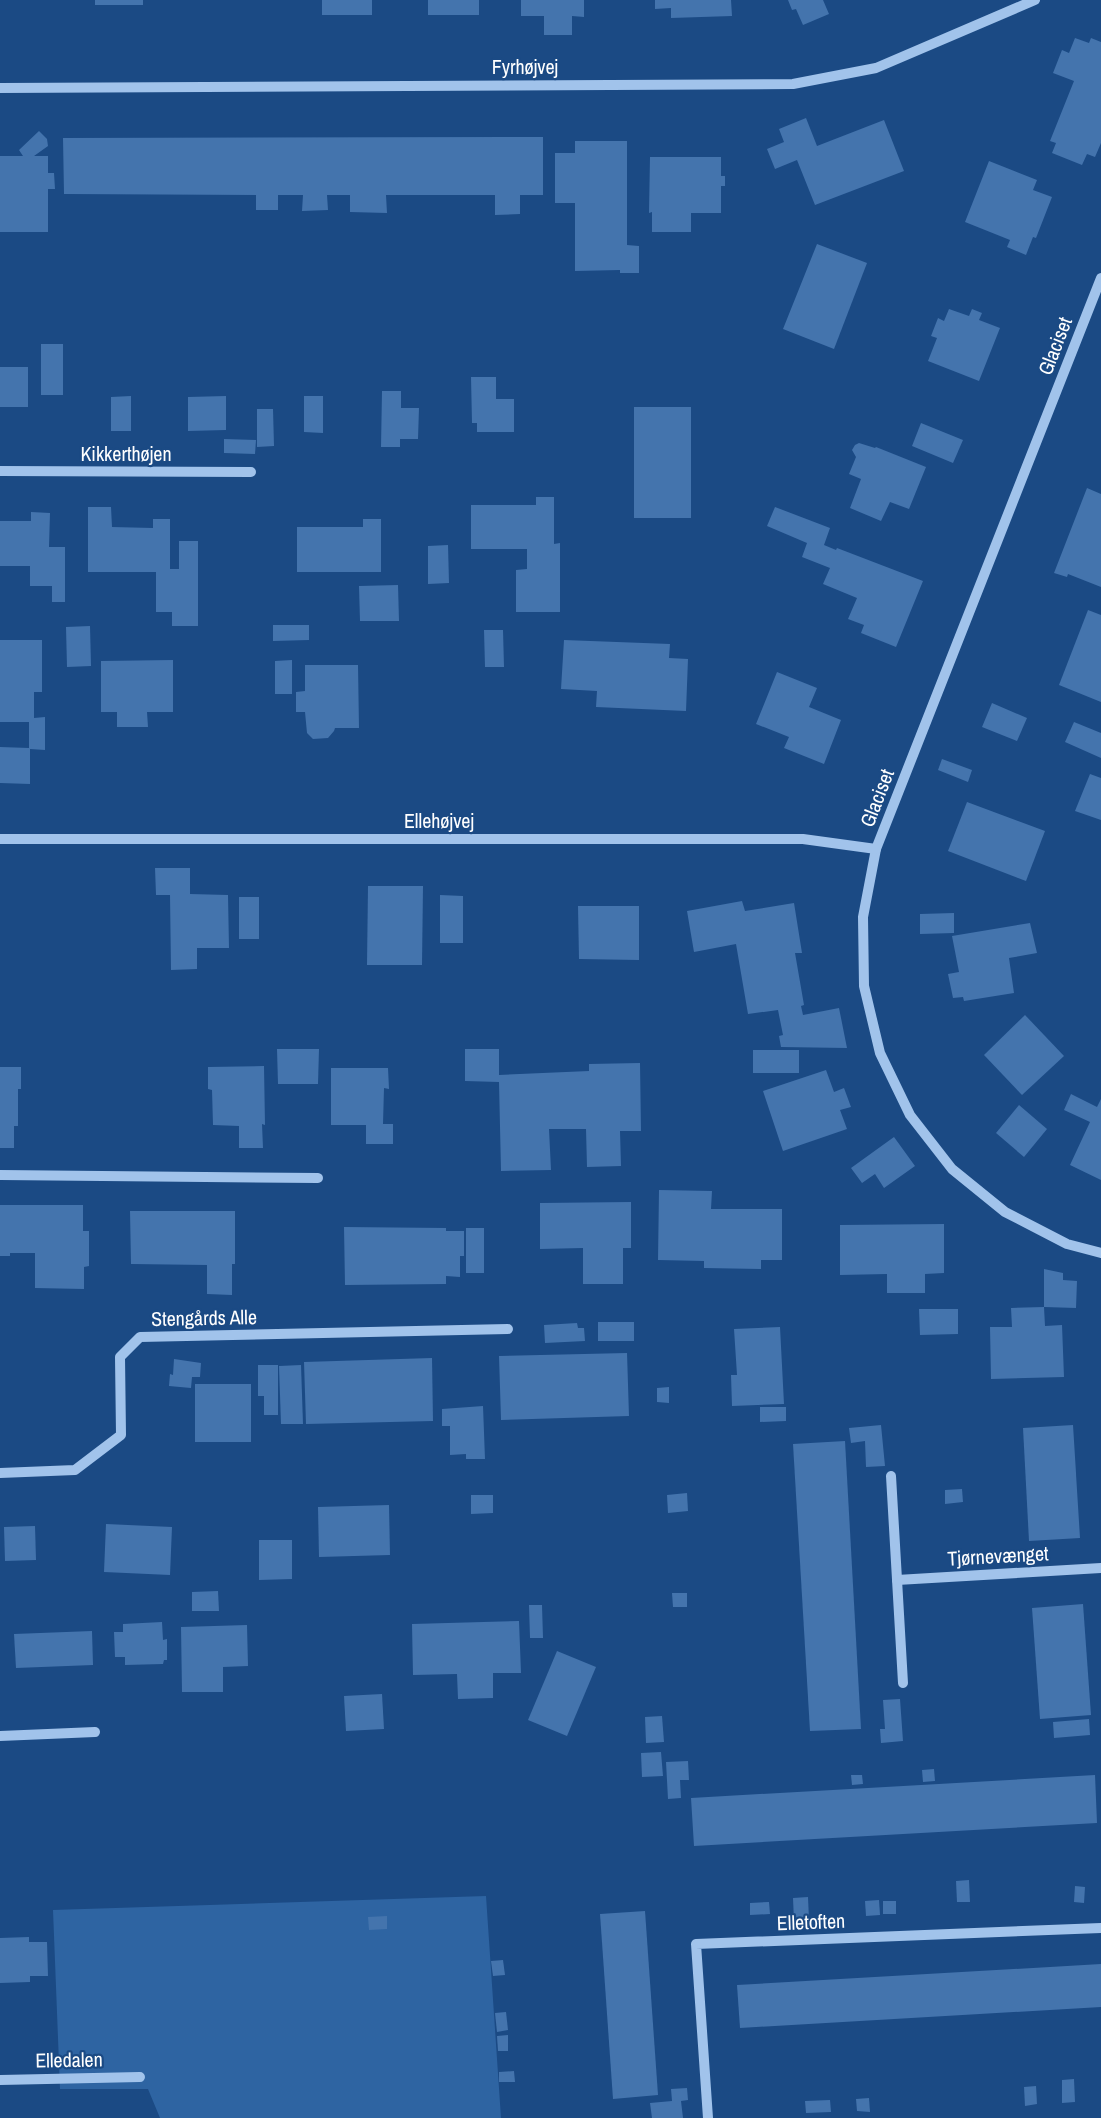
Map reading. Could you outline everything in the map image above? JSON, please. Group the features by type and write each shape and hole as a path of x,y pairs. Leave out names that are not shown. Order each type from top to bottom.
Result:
{"street":[{"name":"Fyrhøjvej","path":"0,88 793,84 876,68 1035,0"},
{"name":"Glaciset","path":"1101,279 876,849 863,917 864,986 880,1053 910,1115 952,1168 1005,1212 1066,1244 1101,1253"},
{"name":"Kikkerthøjen","path":"0,471 251,472"},
{"name":"Ellehøjvej","path":"0,839 803,839 876,849"},
{"path":"0,1175 318,1178"},
{"name":"Stengårds Alle","path":"0,1473 75,1470 121,1435 120,1357 140,1337 508,1329"},
{"path":"891,1476 903,1683"},
{"name":"Tjørnevænget","path":"897,1580 1101,1568"},
{"path":"0,1736 95,1732"},
{"name":"Elletoften","path":"708,2118 696,1944 1101,1928"},
{"name":"Elledalen","path":"0,2080 140,2077"}],"shaded area":[{"path":"486,1896 501,2118 160,2118 148,2089 60,2089 53,1910"}],"building":[{"path":"95,0 143,0 143,5 95,5"},
{"path":"322,0 372,0 372,15 322,15"},
{"path":"428,0 479,0 479,15 428,15"},
{"path":"521,0 584,0 584,17 572,16 572,35 544,35 544,16 521,16"},
{"path":"655,0 731,0 732,16 671,18 671,8 655,9"},
{"path":"788,0 823,0 829,14 803,25 796,9 792,10"},
{"path":"1075,38 1089,43 1091,38 1101,42 1101,143 1095,157 1087,154 1082,165 1052,153 1056,143 1050,141 1074,81 1053,73 1062,50 1069,53"},
{"path":"806,118 817,146 884,120 904,171 815,205 797,160 775,169 767,149 784,142 779,129"},
{"path":"39,131 47,139 48,146 34,156 48,156 48,173 54,173 55,189 48,189 48,232 0,232 0,156 23,156 19,150"},
{"path":"543,137 543,195 520,195 520,214 495,215 495,195 386,195 387,213 350,212 350,195 327,195 328,210 302,211 303,195 278,195 278,210 256,210 256,195 64,194 63,138"},
{"path":"575,141 627,141 627,245 639,246 639,273 620,273 620,270 575,271 575,203 555,203 555,153 575,153"},
{"path":"650,157 721,157 721,176 725,176 725,186 721,186 721,213 691,213 691,232 652,232 652,212 649,213"},
{"path":"989,161 1037,180 1033,190 1052,197 1036,238 1033,237 1026,255 1007,247 1010,240 965,222"},
{"path":"817,244 867,263 834,349 783,329"},
{"path":"949,309 969,316 972,309 982,313 979,320 1000,328 979,381 928,361 937,338 931,336 938,318 944,321"},
{"path":"41,344 63,344 63,395 41,395"},
{"path":"0,367 28,367 28,407 0,407"},
{"path":"471,377 496,377 496,399 514,399 514,432 477,432 477,423 472,423"},
{"path":"382,391 401,391 401,408 419,408 418,439 400,439 400,447 381,447"},
{"path":"131,396 131,431 111,431 111,397"},
{"path":"226,396 226,430 188,431 188,397"},
{"path":"304,396 323,396 323,433 304,432"},
{"path":"634,407 691,407 691,518 634,518"},
{"path":"257,409 273,409 274,446 257,447"},
{"path":"921,423 963,440 953,463 912,446"},
{"path":"224,439 256,440 255,454 224,453"},
{"path":"859,443 876,447 926,467 909,509 890,502 881,521 850,508 861,479 849,474 856,457 852,450"},
{"path":"1087,488 1101,494 1101,587 1068,574 1067,577 1054,573"},
{"path":"536,497 554,497 554,544 560,543 560,612 516,612 516,570 527,569 527,549 471,549 471,505 536,505"},
{"path":"88,507 111,507 112,527 153,528 153,519 170,519 170,569 179,569 179,541 198,541 198,626 172,626 172,612 156,612 156,572 88,572"},
{"path":"775,507 830,528 824,545 923,581 896,647 861,633 864,625 848,619 857,598 823,584 830,568 802,557 807,543 767,526"},
{"path":"31,512 50,513 49,547 65,547 65,602 52,602 52,586 30,586 30,566 0,566 0,521 31,521"},
{"path":"363,519 381,519 381,572 297,572 297,527 363,527"},
{"path":"448,545 449,583 428,584 428,546"},
{"path":"398,585 399,621 360,621 359,586"},
{"path":"1088,610 1101,615 1101,702 1059,685"},
{"path":"273,625 309,625 309,640 273,641"},
{"path":"90,626 91,666 67,667 66,627"},
{"path":"484,630 503,630 504,667 485,667"},
{"path":"0,640 42,640 42,692 34,692 34,718 45,717 45,750 30,749 30,784 0,783 0,747 29,748 29,722 0,722"},
{"path":"564,640 670,644 669,658 688,659 686,711 596,707 597,691 561,689"},
{"path":"173,660 173,712 147,712 148,727 117,727 117,712 101,712 101,661"},
{"path":"292,660 292,694 275,694 275,661"},
{"path":"305,665 358,665 359,728 335,728 328,738 313,739 307,733 305,712 296,712 296,692 305,691"},
{"path":"777,672 817,688 809,707 841,720 824,764 784,748 789,737 756,724"},
{"path":"992,703 1027,718 1017,741 982,727"},
{"path":"1074,722 1101,733 1101,758 1065,742"},
{"path":"942,759 972,770 968,782 938,770"},
{"path":"1090,774 1101,778 1101,820 1075,811"},
{"path":"967,802 1045,831 1026,881 948,851"},
{"path":"155,868 190,868 190,894 228,895 229,948 197,948 197,969 171,970 170,895 156,895"},
{"path":"368,886 423,886 422,965 367,965"},
{"path":"440,895 463,896 463,943 440,943"},
{"path":"239,897 259,897 259,939 239,939"},
{"path":"742,901 745,911 794,903 802,953 795,953 804,1005 801,1006 803,1015 839,1008 847,1048 781,1047 779,1036 783,1035 778,1010 748,1014 736,944 694,952 687,911"},
{"path":"578,906 639,906 639,960 579,959"},
{"path":"954,913 954,933 920,934 920,914"},
{"path":"1030,923 1037,953 1009,958 1014,993 964,1001 963,997 953,998 948,974 959,972 952,936"},
{"path":"1025,1015 1064,1056 1022,1095 984,1055"},
{"path":"277,1049 319,1049 318,1084 278,1084"},
{"path":"465,1049 499,1049 499,1075 589,1071 589,1064 640,1063 641,1131 620,1131 621,1166 587,1167 586,1129 549,1129 551,1170 501,1171 499,1082 465,1081"},
{"path":"753,1050 799,1050 799,1073 753,1073"},
{"path":"264,1066 263,1148 239,1148 239,1126 213,1125 212,1090 208,1089 208,1067"},
{"path":"0,1067 21,1067 21,1089 18,1089 18,1126 14,1126 14,1148 0,1148"},
{"path":"331,1068 388,1068 389,1089 384,1088 383,1124 393,1124 393,1144 366,1144 366,1125 331,1125"},
{"path":"826,1070 834,1092 844,1088 851,1107 840,1110 847,1129 783,1151 763,1091"},
{"path":"1071,1094 1097,1107 1101,1099 1101,1180 1070,1165 1090,1122 1064,1110"},
{"path":"1019,1105 1047,1129 1024,1157 996,1133"},
{"path":"894,1137 915,1166 884,1188 875,1174 862,1183 851,1168"},
{"path":"659,1190 712,1191 711,1209 782,1209 782,1260 761,1260 761,1269 704,1268 704,1261 658,1260"},
{"path":"631,1202 631,1248 623,1248 623,1284 583,1284 583,1248 540,1249 540,1203"},
{"path":"0,1205 83,1205 83,1231 89,1231 89,1266 84,1267 84,1289 35,1288 35,1253 10,1253 10,1256 0,1256"},
{"path":"130,1211 235,1211 235,1264 232,1264 232,1295 207,1294 207,1265 131,1264"},
{"path":"944,1224 944,1273 925,1274 925,1293 887,1293 887,1274 840,1275 840,1225"},
{"path":"344,1227 446,1228 446,1231 464,1231 464,1256 460,1256 460,1277 446,1276 446,1284 345,1285"},
{"path":"466,1228 484,1228 484,1273 466,1273"},
{"path":"1044,1269 1063,1273 1063,1280 1077,1281 1076,1308 1044,1307"},
{"path":"1044,1307 1045,1326 1062,1325 1064,1377 991,1379 990,1327 1012,1327 1011,1308"},
{"path":"919,1309 958,1309 958,1334 920,1335"},
{"path":"598,1322 634,1322 634,1341 598,1341"},
{"path":"577,1323 578,1328 584,1328 585,1341 545,1343 544,1325"},
{"path":"780,1327 784,1404 732,1406 731,1375 737,1375 734,1329"},
{"path":"627,1353 629,1416 501,1420 499,1356"},
{"path":"432,1358 433,1421 306,1424 304,1362"},
{"path":"174,1359 201,1363 200,1377 192,1377 191,1388 169,1386 170,1374 173,1375"},
{"path":"258,1365 278,1365 278,1415 264,1415 264,1396 258,1396"},
{"path":"301,1365 303,1424 281,1424 279,1366"},
{"path":"195,1384 251,1384 251,1442 195,1442"},
{"path":"669,1387 669,1403 657,1402 657,1388"},
{"path":"483,1406 485,1459 466,1459 466,1454 450,1455 450,1426 442,1426 442,1409"},
{"path":"760,1407 786,1407 786,1421 760,1422"},
{"path":"881,1425 885,1466 866,1467 865,1441 851,1443 849,1428"},
{"path":"1073,1425 1080,1538 1029,1541 1023,1428"},
{"path":"845,1441 861,1729 810,1731 793,1444"},
{"path":"962,1489 963,1502 945,1504 945,1490"},
{"path":"687,1493 688,1511 668,1513 667,1495"},
{"path":"471,1495 493,1495 493,1513 471,1514"},
{"path":"389,1505 390,1555 319,1557 318,1507"},
{"path":"106,1524 172,1527 170,1575 104,1572"},
{"path":"35,1526 36,1560 5,1561 4,1527"},
{"path":"259,1540 292,1540 292,1579 259,1580"},
{"path":"218,1591 219,1611 192,1611 192,1592"},
{"path":"672,1593 687,1593 687,1607 673,1607"},
{"path":"1083,1604 1091,1715 1040,1719 1032,1608"},
{"path":"529,1605 542,1605 543,1638 530,1638"},
{"path":"519,1621 521,1673 493,1673 493,1698 458,1699 457,1674 413,1675 412,1624"},
{"path":"162,1622 163,1640 167,1639 167,1660 164,1660 163,1664 125,1665 125,1657 115,1657 114,1632 123,1632 123,1624"},
{"path":"247,1625 248,1666 223,1667 223,1692 182,1692 181,1627"},
{"path":"92,1631 93,1665 16,1668 14,1634"},
{"path":"557,1651 596,1667 567,1736 528,1720"},
{"path":"382,1694 384,1729 346,1731 344,1696"},
{"path":"900,1699 903,1741 881,1743 880,1729 885,1729 883,1700"},
{"path":"662,1716 664,1742 646,1743 645,1717"},
{"path":"1089,1719 1090,1735 1054,1738 1053,1722"},
{"path":"661,1752 663,1776 642,1777 641,1753"},
{"path":"688,1761 689,1780 680,1780 681,1798 668,1799 666,1762"},
{"path":"934,1769 935,1781 923,1782 922,1770"},
{"path":"851,1775 862,1775 863,1784 852,1785"},
{"path":"1095,1775 1097,1823 694,1846 691,1798"},
{"path":"969,1880 970,1902 957,1902 956,1881"},
{"path":"1075,1886 1085,1887 1084,1903 1074,1902"},
{"path":"808,1897 809,1920 794,1921 793,1898"},
{"path":"879,1900 880,1915 866,1916 865,1901"},
{"path":"883,1901 896,1901 896,1914 883,1914"},
{"path":"769,1902 770,1914 750,1915 750,1903"},
{"path":"645,1911 658,2095 613,2099 600,1914"},
{"path":"387,1916 387,1929 369,1930 368,1917"},
{"path":"29,1937 29,1942 47,1942 48,1976 30,1976 30,1982 0,1983 0,1938"},
{"path":"503,1960 505,1975 493,1976 491,1961"},
{"path":"1101,1964 1101,2007 740,2028 737,1985"},
{"path":"506,2012 508,2030 497,2032 495,2013"},
{"path":"508,2035 508,2051 498,2051 497,2036"},
{"path":"514,2071 515,2082 499,2082 499,2072"},
{"path":"1074,2079 1075,2102 1062,2103 1062,2080"},
{"path":"1036,2086 1037,2104 1025,2106 1024,2087"},
{"path":"687,2088 688,2100 681,2101 683,2118 652,2118 650,2103 672,2101 671,2089"},
{"path":"869,2098 870,2112 857,2111 856,2099"},
{"path":"830,2100 831,2112 806,2113 805,2101"}]}
